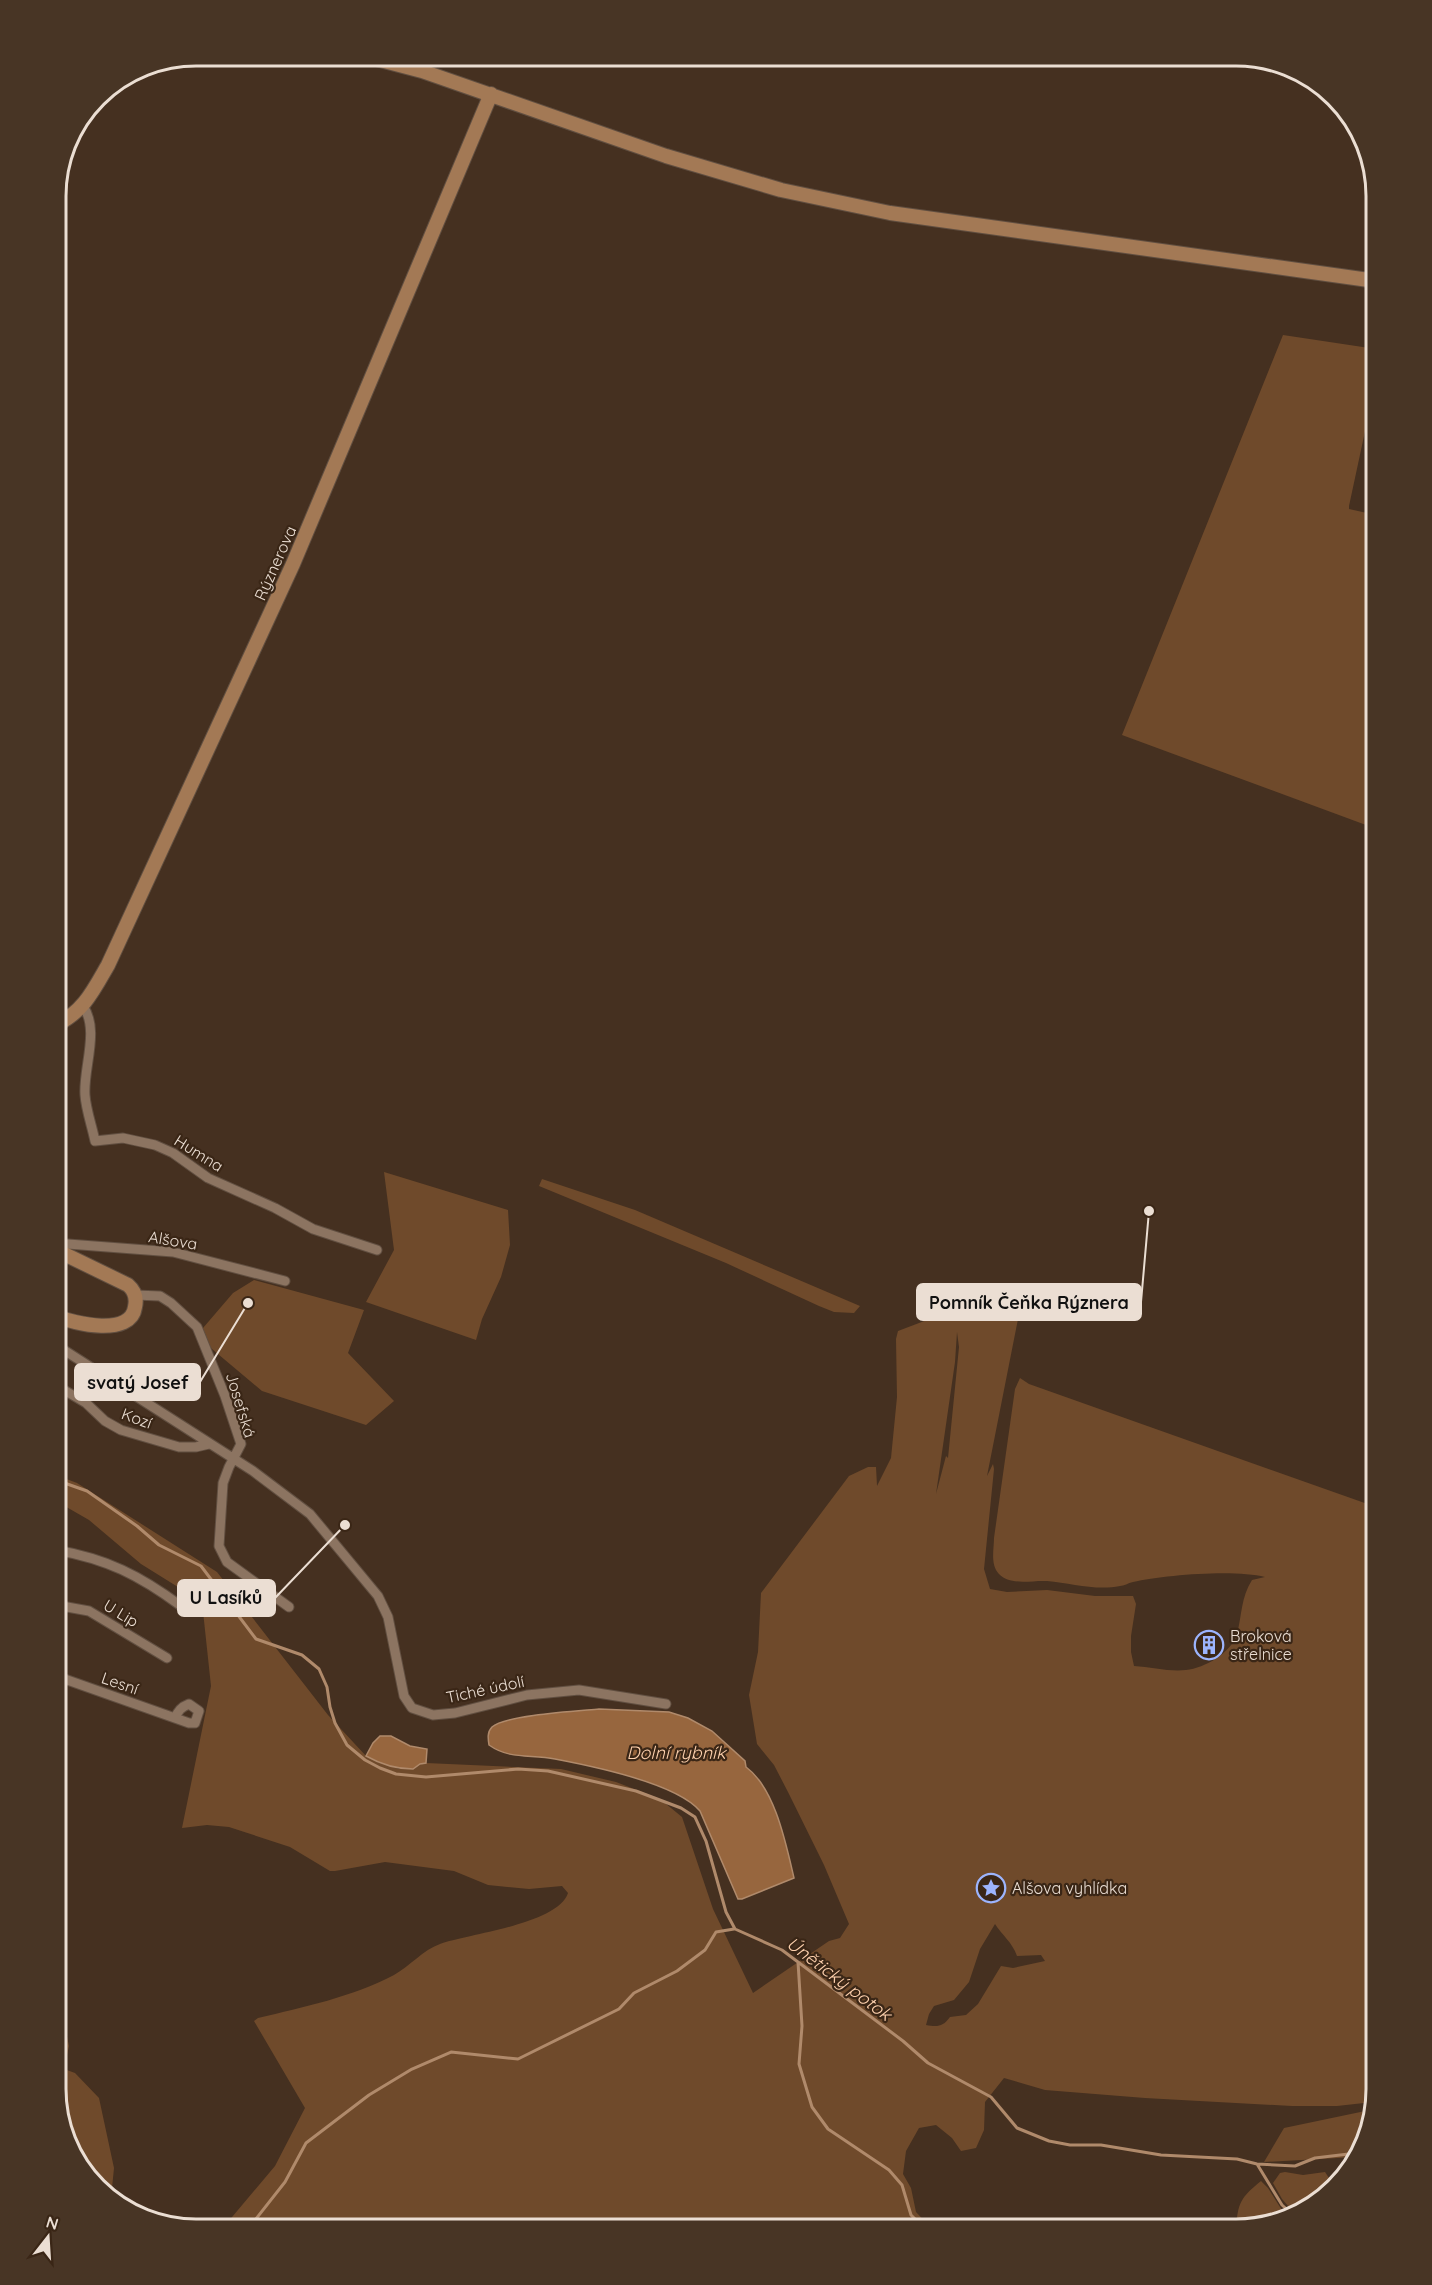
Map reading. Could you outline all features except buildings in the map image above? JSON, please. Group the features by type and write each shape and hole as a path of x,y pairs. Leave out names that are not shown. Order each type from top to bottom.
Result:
{"street":[{"path":"403,66 491,94 666,156 781,190 890,213 1366,279"},
{"name":"Rýznerova","path":"66,1020 82,1006 108,965 293,564 491,94"},
{"name":"Humna","path":"82,1006 88,1014 90,1035 85,1094 95,1141 123,1138 155,1145 173,1153 208,1178 275,1208 313,1229 377,1250"},
{"name":"Alšova","path":"66,1245 173,1252 285,1281"},
{"path":"66,1256 128,1285 135,1295 134,1313 120,1324 88,1324 66,1318"},
{"name":"Josefská","path":"135,1295 160,1296 197,1327 225,1396 241,1444 228,1467 223,1483 219,1546 226,1562 289,1607"},
{"name":"Tiché údolí","path":"66,1351 234,1459 310,1514 373,1589 388,1617 404,1696 412,1708 433,1715 455,1713 527,1695 579,1689 666,1704"},
{"name":"Kozí","path":"66,1391 86,1403 105,1422 121,1430 179,1447 196,1448 209,1444"},
{"path":"66,1552 111,1564 149,1583 181,1606"},
{"name":"U Lip","path":"66,1607 89,1611 167,1658"},
{"name":"Lesní","path":"66,1680 175,1718"}],"shaded area":[{"path":"1283,335 1366,347 1366,427 1349,509 1366,513 1366,825 1122,735"},
{"path":"384,1172 508,1210 510,1245 501,1277 482,1319 476,1340 366,1302 394,1250"},
{"path":"542,1179 635,1210 860,1306 854,1313 834,1312 726,1263 539,1186"},
{"path":"254,1280 364,1310 348,1353 394,1401 366,1425 262,1391 212,1349 204,1339 203,1328 233,1293"},
{"path":"1008,1291 1017,1296 1020,1309 987,1476 993,1464 984,1569 990,1589 1007,1592 1047,1590 1095,1596 1133,1596 1136,1604 1131,1636 1134,1666 1180,1670 1193,1669 1209,1663 1234,1641 1248,1586 1252,1580 1265,1577 1236,1573 1199,1574 1162,1577 1102,1588 1047,1581 1015,1581 999,1574 993,1562 994,1538 1015,1389 1020,1378 1029,1384 1366,1503 1365,2103 1337,2106 1292,2106 1145,2098 1045,2090 1004,2078 985,2102 984,2130 976,2148 961,2151 952,2138 936,2125 919,2128 906,2151 903,2174 911,2188 916,2212 923,2219 230,2219 275,2166 305,2108 254,2021 258,2018 328,2001 378,1983 440,1944 511,1926 548,1913 561,1904 568,1893 562,1886 529,1889 488,1885 454,1871 385,1862 330,1871 290,1847 229,1827 207,1825 182,1828 211,1686 202,1602 141,1564 89,1520 66,1507 66,1479 77,1483 217,1572 328,1715 366,1756 375,1761 399,1769 426,1763 561,1769 616,1782 660,1799 682,1817 713,1909 753,1993 829,1941 840,1938 849,1924 824,1865 788,1792 774,1765 757,1744 749,1695 758,1652 761,1593 849,1476 868,1467 876,1467 877,1486 891,1458 897,1397 896,1339 898,1331 998,1293","holes":["957,1332 959,1347 948,1458 946,1456 936,1494 955,1362","995,1924 1017,1956 1041,1955 1045,1961 1013,1968 1001,1966 978,2004 966,2015 950,2017 940,2026 926,2025 934,2006 954,2000 969,1982 980,1949"]},
{"path":"66,2032 69,2046 66,2060"},
{"path":"66,2070 75,2073 99,2098 114,2168 112,2188 98,2175 79,2146 68,2114"},
{"path":"1364,2111 1359,2131 1346,2158 1264,2162 1284,2128"},
{"path":"1325,2172 1331,2178 1308,2197 1289,2208 1273,2183 1280,2173 1303,2175"},
{"path":"1261,2181 1282,2210 1270,2215 1237,2219 1241,2202"}],"water":[{"name":"Dolní rybník","path":"599,1709 669,1712 688,1718 712,1731 745,1761 746,1767 765,1788 778,1818 794,1878 738,1899 700,1811 688,1801 672,1792 632,1777 555,1759 513,1755 489,1745 489,1731 492,1727 512,1719"},
{"path":"380,1736 391,1736 410,1746 427,1749 426,1763 413,1769 401,1768 383,1764 366,1756"}],"waterway":[{"name":"Únětický potok","path":"66,1484 87,1491 137,1526 159,1545 201,1566 256,1639 302,1655 319,1669 327,1687 335,1723 347,1745 365,1760 380,1768 396,1774 426,1777 518,1769 548,1771 636,1791 681,1808 695,1817 706,1841 726,1912 735,1929 782,1950 903,2041 928,2063 991,2097 1017,2128 1049,2141 1070,2145 1101,2145 1161,2155 1237,2159 1257,2164 1295,2166 1315,2158 1348,2154"},
{"path":"256,2219 285,2182 306,2143 369,2095 412,2069 451,2052 518,2059 619,2009 634,1993 677,1971 705,1950 716,1932 734,1929"},
{"path":"798,1962 802,2026 799,2064 812,2107 828,2129 889,2170 902,2185 911,2215 915,2219"},
{"path":"1257,2164 1286,2209"}],"place":[{"name":"Pomník Čeňka Rýznera","path":"1149,1211"},
{"name":"svatý Josef","path":"248,1303"},
{"name":"U Lasíků","path":"345,1525"},
{"name":"Broková střelnice","path":"1209,1645"},
{"name":"Alšova vyhlídka","path":"991,1888"}]}
